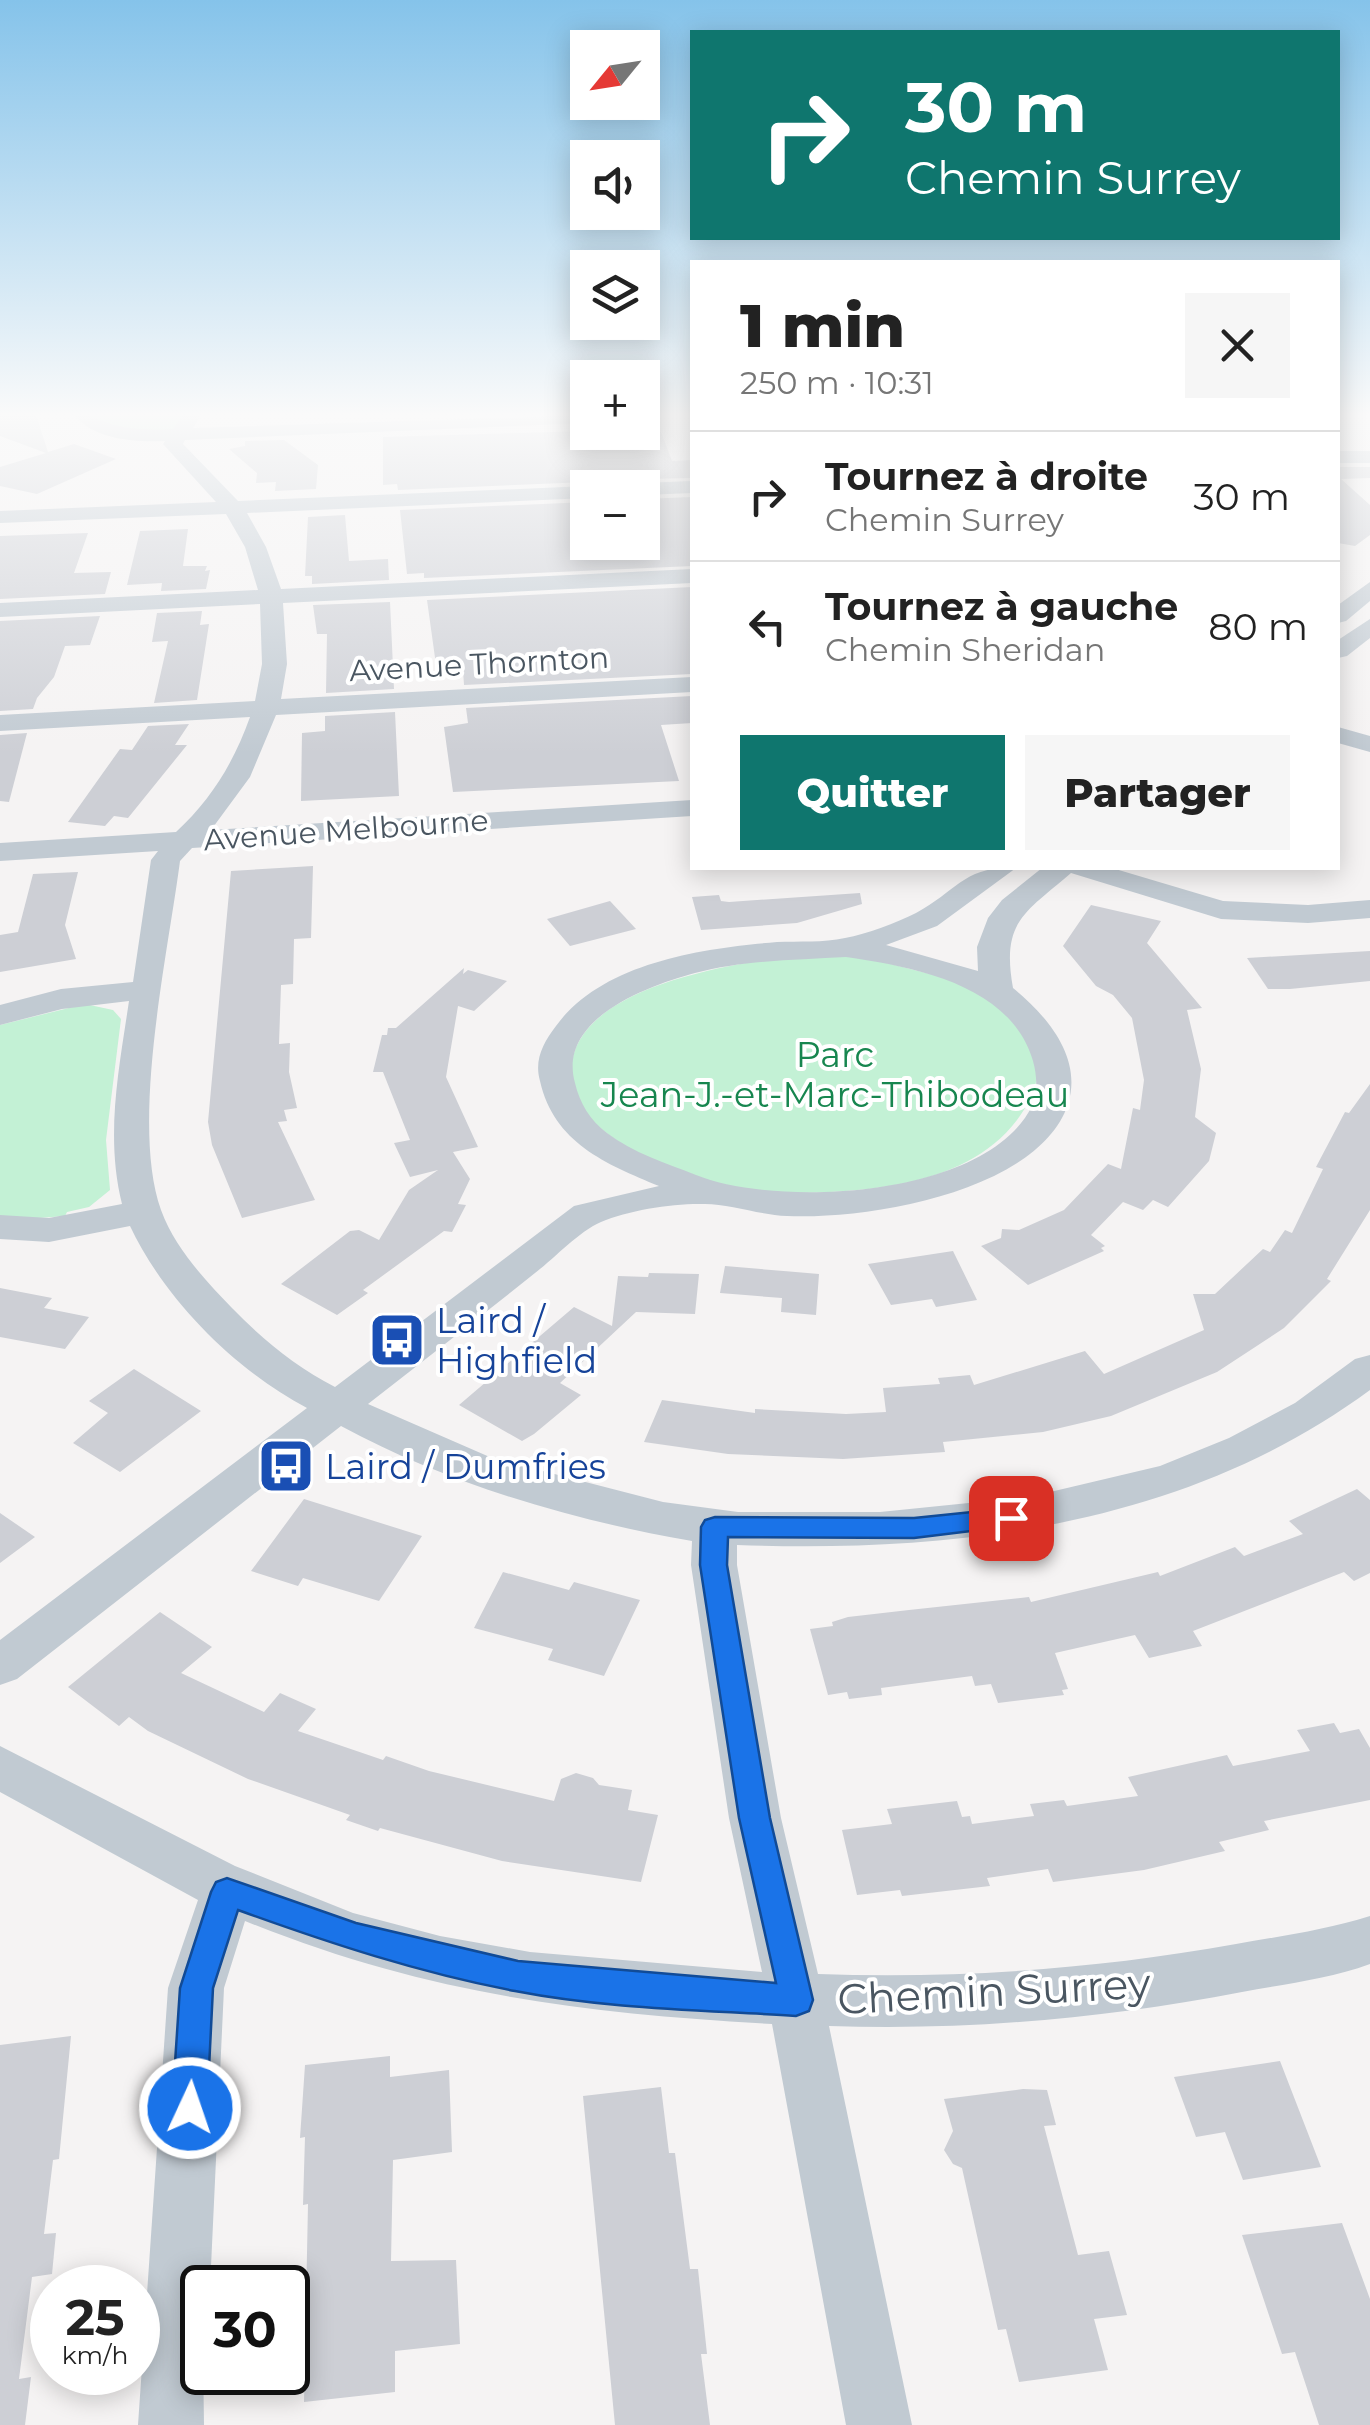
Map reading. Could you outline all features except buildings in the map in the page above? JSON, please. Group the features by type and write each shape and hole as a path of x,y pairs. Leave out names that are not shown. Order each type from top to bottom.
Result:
{"street":[{"path":"245,528 259,552 273,596 275,668 268,708 250,753 228,790 166,860 131,1104 142,1212 168,1256 219,1319 289,1379 441,1458 503,1479 715,1527 914,1528 1011,1518 1098,1499 1194,1469 1265,1438 1319,1408 1370,1370"},
{"path":"0,610 690,576"},
{"path":"1340,614 1370,589"},
{"path":"1340,649 1370,626"},
{"name":"Avenue Thornton","path":"0,723 690,684"},
{"path":"1340,736 1370,744"},
{"name":"Avenue Melbourne","path":"0,852 690,808"},
{"path":"846,948 926,920 999,870"},
{"path":"997,991 989,948 998,924 1058,870"},
{"path":"1089,870 1221,910 1291,914 1370,909"},
{"path":"0,1666 588,1214 660,1197 706,1193 788,1204 869,1202 957,1178 1008,1152 1046,1112 1054,1093 1051,1058 1040,1032 997,991 916,959 846,948 706,960 633,985 579,1017 563,1034 553,1054 552,1073 567,1107 592,1143 706,1193"},
{"path":"0,1015 61,999 145,990"},
{"path":"588,1214 594,1185 592,1143"},
{"path":"0,1227 76,1227 142,1212"},
{"path":"715,1527 714,1565 755,1818 796,2000 879,2425"},
{"name":"Chemin Surrey","path":"0,1766 227,1892 356,1938 518,1976 644,1990 877,2004 1036,1998 1160,1984 1367,1946"},
{"path":"171,2425 196,1988 227,1892"}],"green space":[{"name":"Parc Jean-J.-et-Marc-Thibodeau","path":"846,948 875,960 997,991 1028,1040 1037,1072 1028,1104 993,1144 965,1163 933,1176 864,1189 715,1194 697,1190 649,1163 593,1122 578,1104 571,1069 582,1037 607,1012 642,992 684,977"},
{"path":"85,1004 113,1010 121,1019 106,1140 110,1190 89,1207 67,1212 65,1216 0,1221 0,1025"}],"place":[{"name":"Laird / Highfield","path":"397,1340"},
{"name":"Laird / Dumfries","path":"286,1466"}],"route":[{"path":"190,2108 196,1988 227,1892 356,1938 518,1976 644,1990 796,2000 755,1818 714,1565 715,1527 914,1528 1011,1518"}]}
